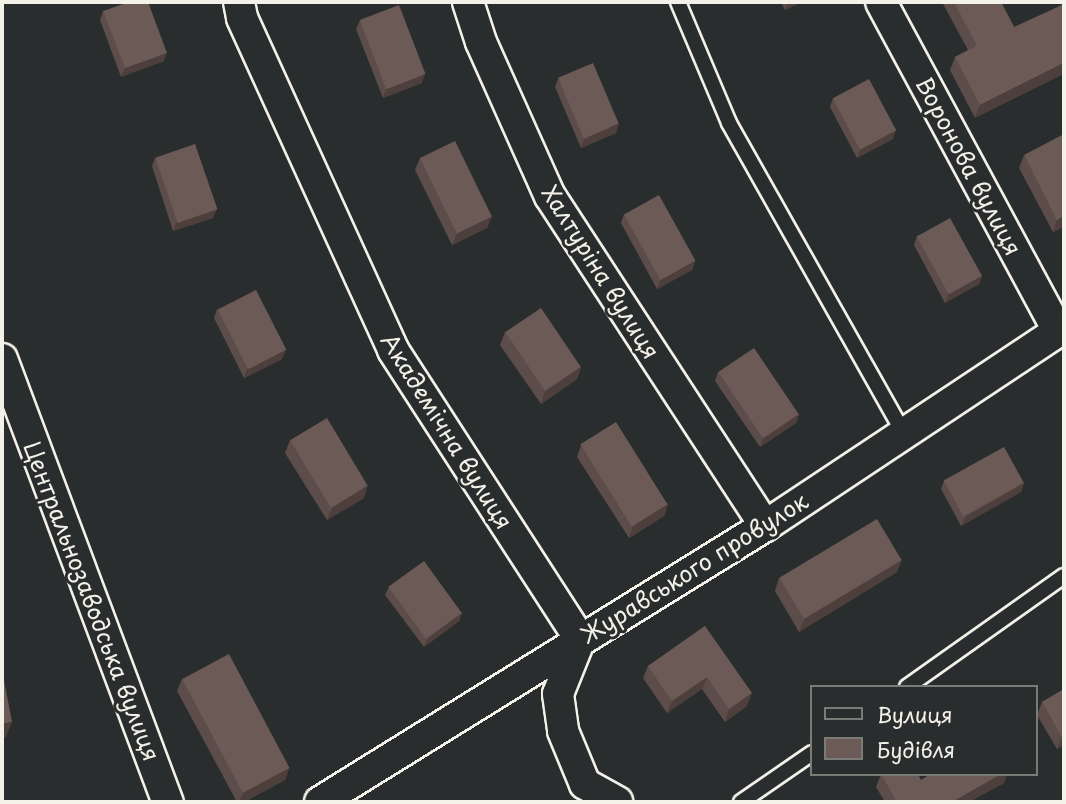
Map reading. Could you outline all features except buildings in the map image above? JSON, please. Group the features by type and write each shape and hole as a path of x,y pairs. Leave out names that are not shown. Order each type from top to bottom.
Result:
{"street":[{"name":"Академічна вулиця","path":"239,2 242,18 393,350 580,639"},
{"name":"Халтуріна вулиця","path":"468,2 481,43 550,196 765,526"},
{"name":"Воронова вулиця","path":"881,2 1061,329"},
{"name":"Журавського провулок","path":"320,802 765,526 1061,329"},
{"name":"Центральнозаводська вулиця","path":"2,359 168,802"},
{"path":"580,639 558,694 563,731 586,784 617,802"}],"lane":[{"path":"678,2 729,123 904,433"},
{"path":"909,685 1064,576"},
{"path":"741,802 810,754"}]}
